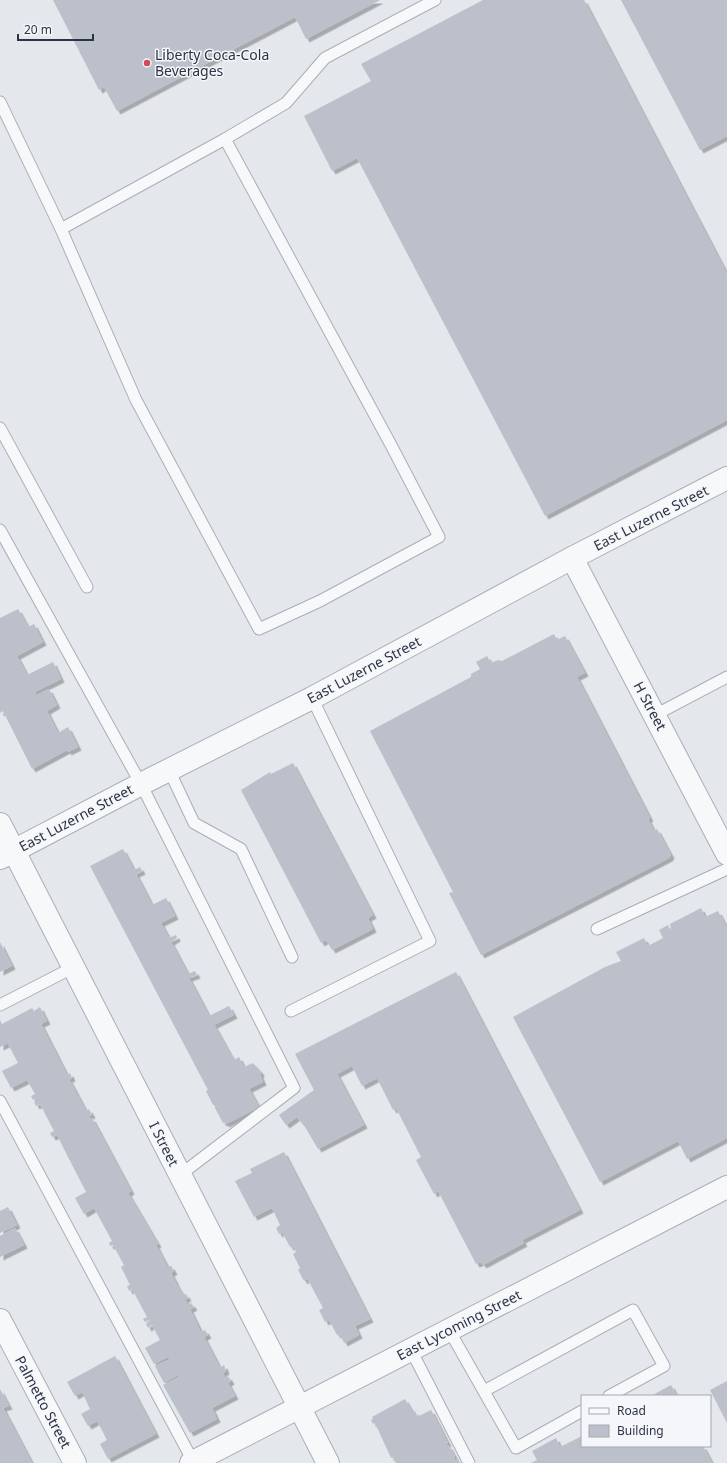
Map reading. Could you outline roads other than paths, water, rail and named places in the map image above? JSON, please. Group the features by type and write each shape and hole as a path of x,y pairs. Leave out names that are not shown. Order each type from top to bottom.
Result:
{"street":[{"name":"East Luzerne Street","path":"7,854 141,784 312,698 572,558 727,478"},
{"name":"H Street","path":"572,558 727,854"},
{"name":"I Street","path":"0,824 7,854 74,967 328,1463"},
{"name":"East Lycoming Street","path":"193,1463 727,1187"},
{"name":"Palmetto Street","path":"0,1320 75,1463"}],"lane":[{"path":"61,229 225,139 286,103 326,58 435,0"},
{"path":"0,102 61,229 136,400 259,630 320,601 439,537 391,445 225,139"},
{"path":"0,428 87,586"},
{"path":"0,530 141,784 294,1088 180,1175"},
{"path":"655,715 727,677"},
{"path":"291,1011 430,941 312,698"},
{"path":"169,770 194,823 241,849 292,956"},
{"path":"597,929 727,869"},
{"path":"0,1004 74,967"},
{"path":"0,1101 193,1463"},
{"path":"484,1391 633,1310 664,1366 611,1395"},
{"path":"449,1330 516,1448 581,1412"},
{"path":"411,1350 469,1463"}],"place":[{"name":"Liberty Coca-Cola Beverages","path":"147,63"}]}
